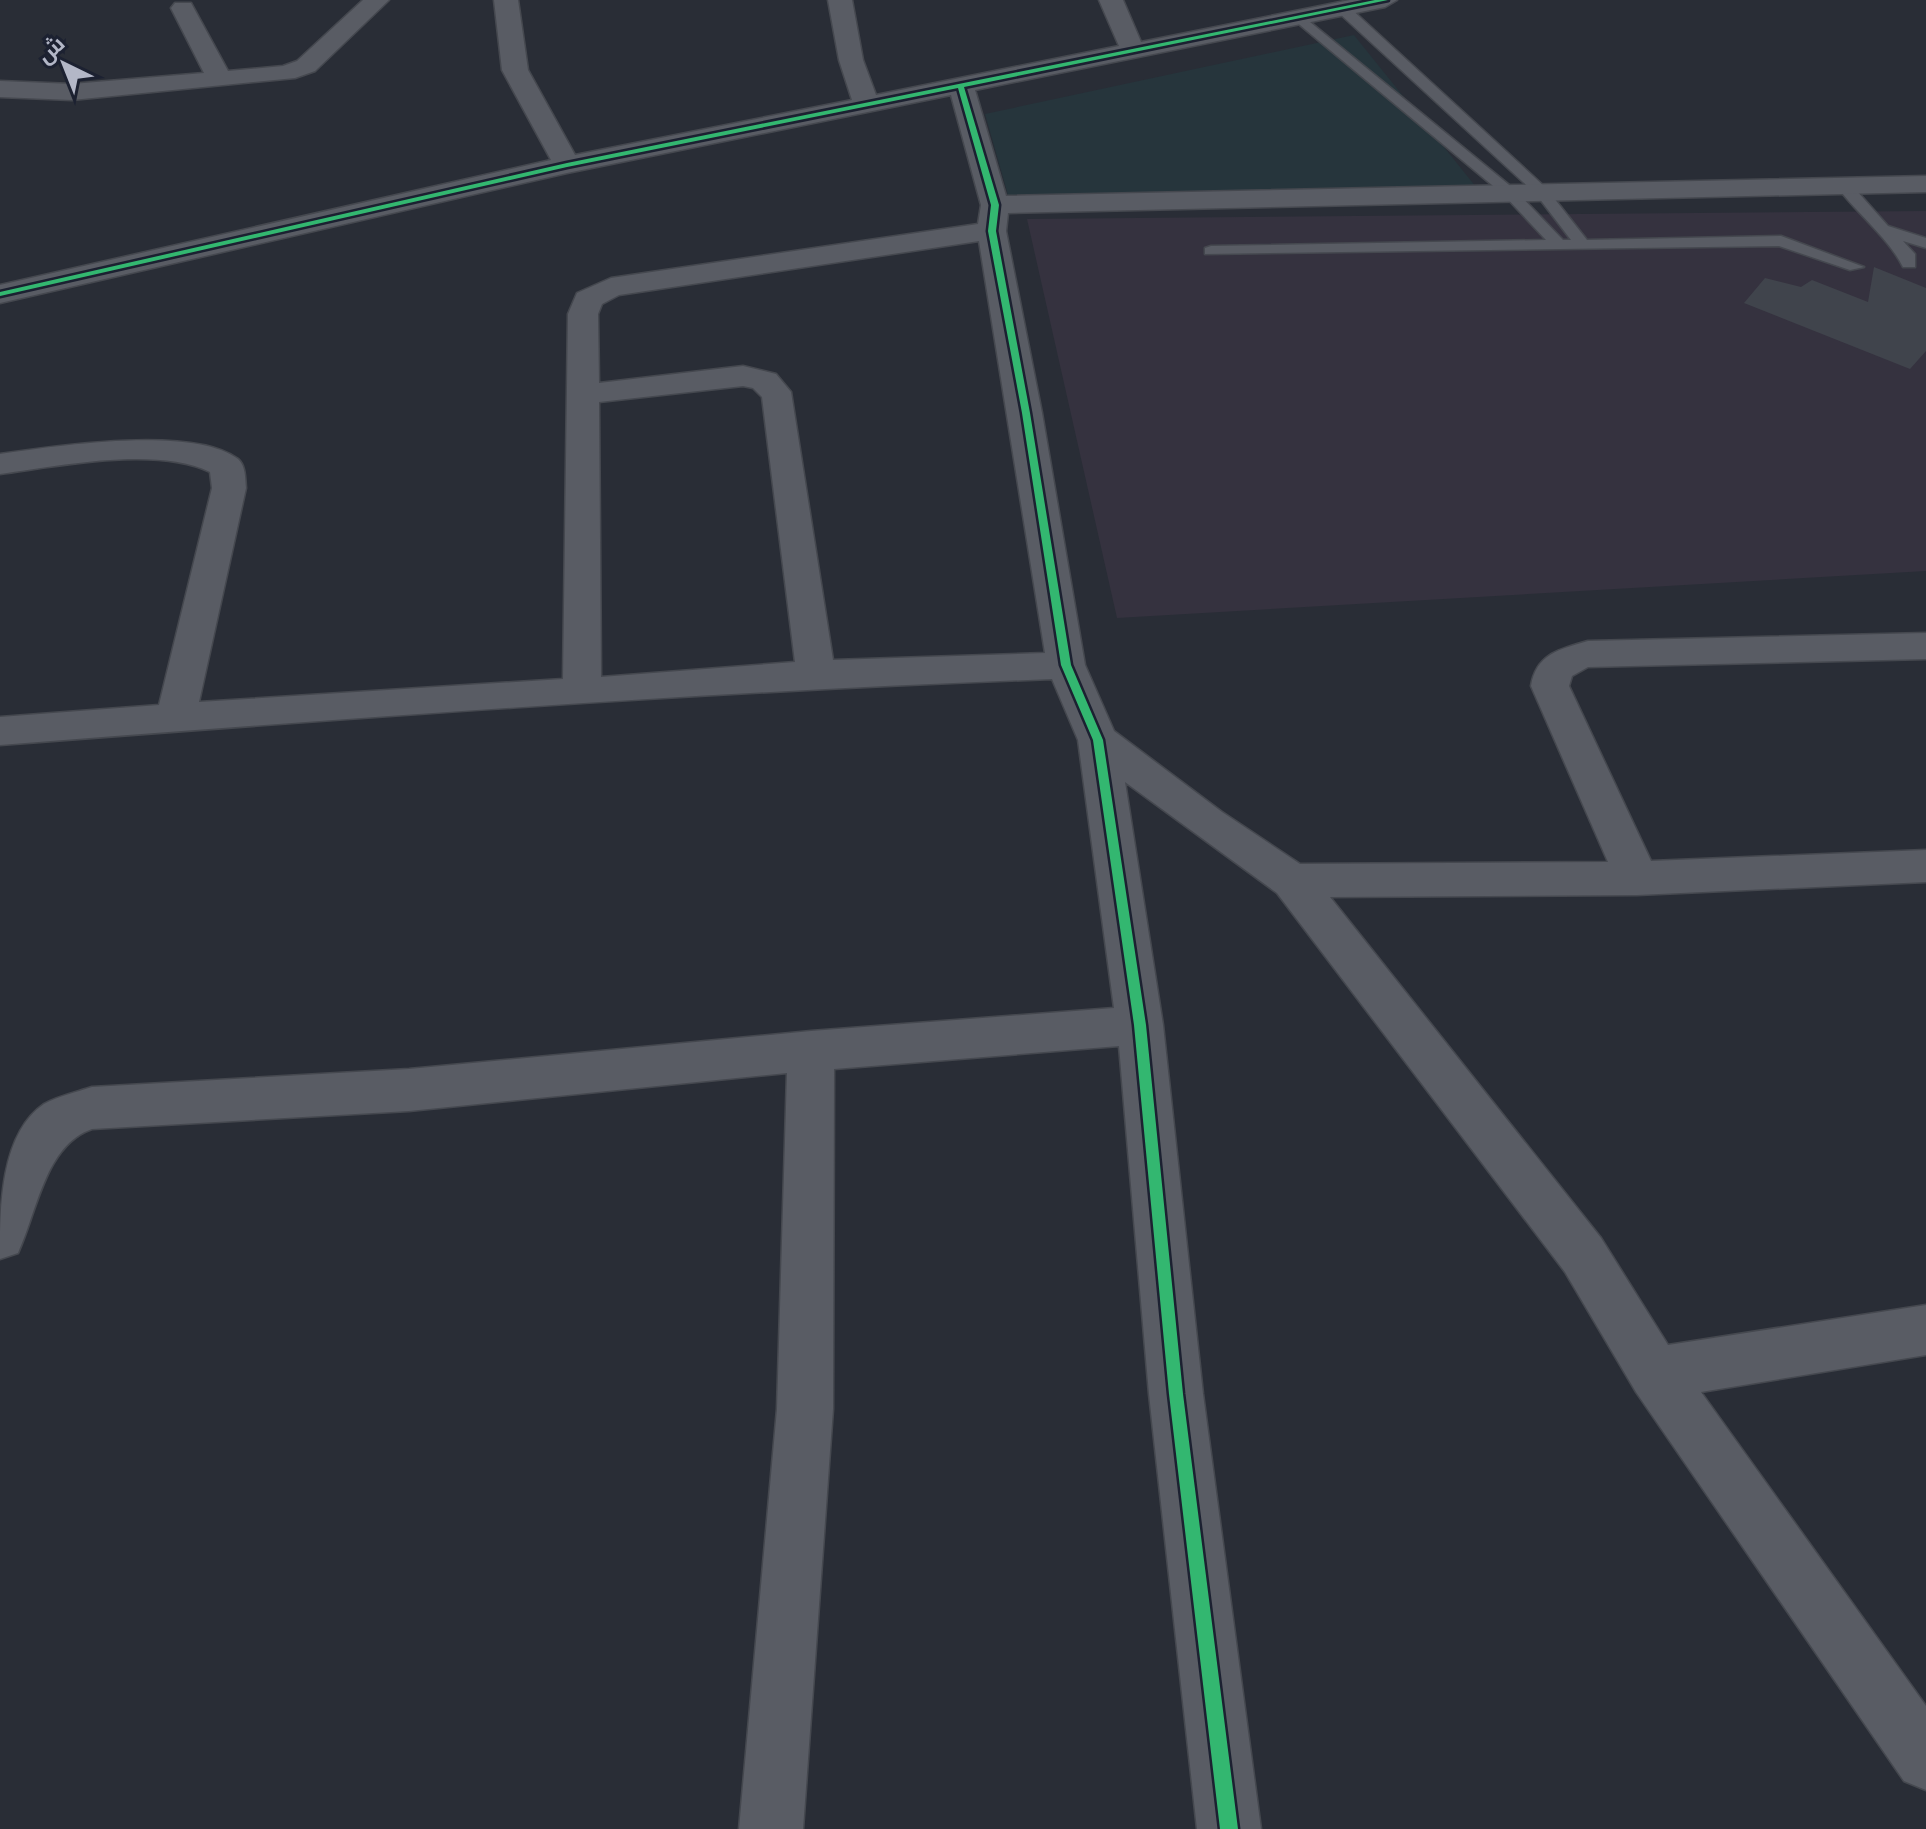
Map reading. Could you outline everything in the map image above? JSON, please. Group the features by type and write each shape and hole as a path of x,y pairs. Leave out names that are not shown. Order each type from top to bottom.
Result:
{"street":[{"path":"0,89 72,92 218,76 263,76 306,66 377,0"},
{"path":"506,0 515,70 567,165"},
{"path":"840,0 851,60 866,102"},
{"path":"1111,0 1132,49"},
{"path":"0,294 567,165 866,102 961,87 1322,10 1385,0"},
{"path":"183,8 218,76"},
{"path":"961,87 994,218 1066,665 1098,740 1140,1025 1176,1394 1229,1829"},
{"path":"582,692 583,314 595,293 611,287 994,218 1509,192 1926,184"},
{"path":"584,394 743,376 760,378 773,385 778,397 816,674"},
{"path":"0,464 70,454 179,453 213,457 227,467 229,488 176,716"},
{"path":"1637,878 1550,686 1551,672 1561,662 1588,654 1926,646"},
{"path":"0,731 176,716 582,692 816,674 1066,665"},
{"path":"1098,740 1207,823 1292,881 1583,1255 1655,1373 1926,1759"},
{"path":"1292,881 1637,878 1926,866"},
{"path":"0,1236 36,1145 60,1119 92,1108 409,1090 811,1051 1140,1025"},
{"path":"771,1829 805,1409 811,1051"},
{"path":"1655,1373 1926,1330"}],"lane":[{"path":"1322,10 1541,191 1581,243"},
{"path":"1322,10 1509,192 1557,243"},
{"path":"1843,184 1907,254 1909,264"},
{"path":"1881,229 1926,243"},
{"path":"1211,251 1781,241 1856,267"}],"shaded area":[{"path":"1354,35 1476,187 1008,195 985,114"},
{"path":"1926,211 1926,571 1117,618 1027,219"}],"building":[{"path":"1874,267 1926,288 1926,351 1910,369 1744,303 1765,278 1801,287 1812,280 1868,302"}],"cycle path":[{"path":"0,294 567,165 1385,0"},
{"path":"961,87 995,205 992,231 1026,413 1066,665 1098,740 1140,1025 1176,1394 1229,1829"}]}
